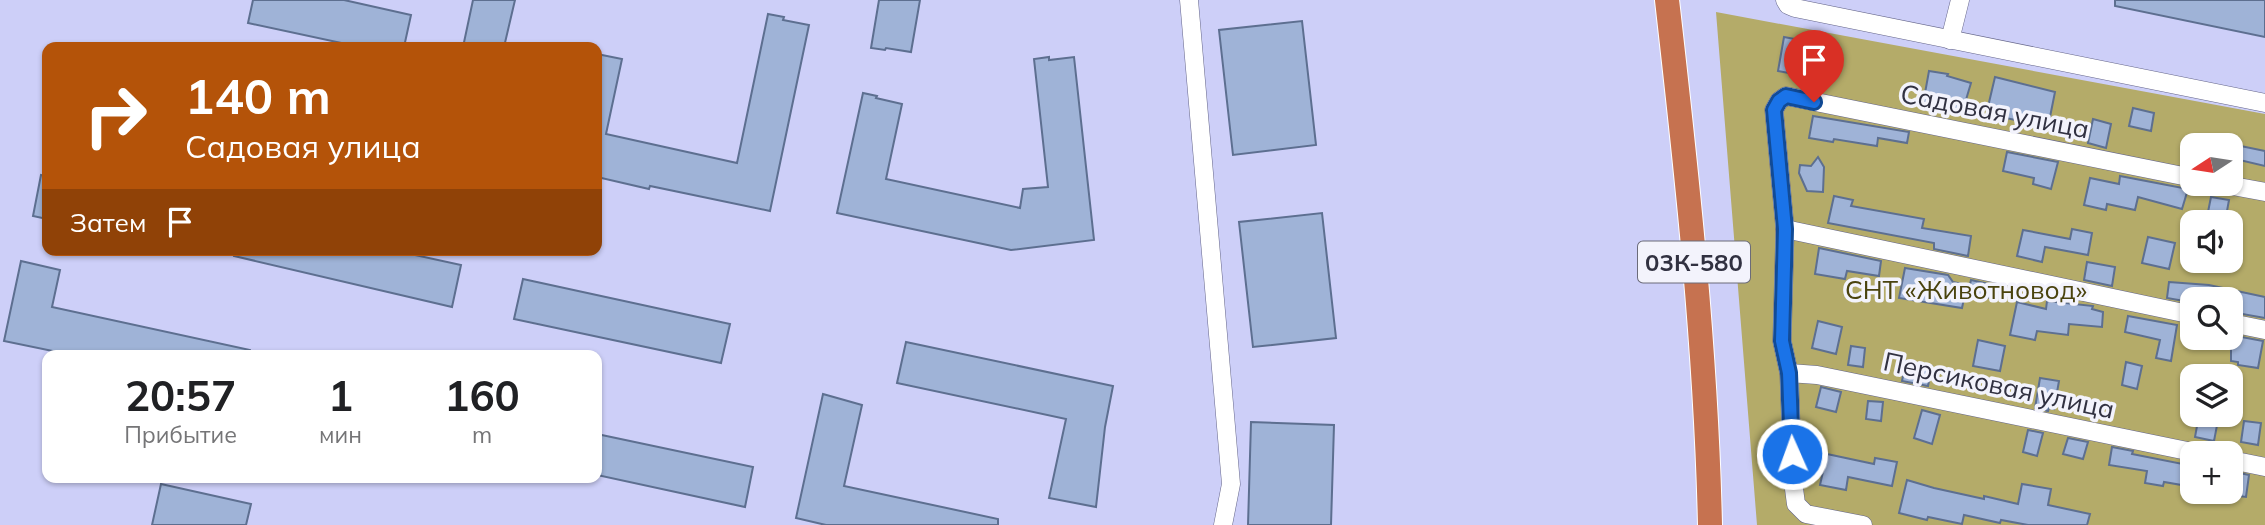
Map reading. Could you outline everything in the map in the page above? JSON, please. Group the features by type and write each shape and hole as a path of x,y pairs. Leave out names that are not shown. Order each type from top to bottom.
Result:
{"highway":[{"name":"03К-580","path":"1667,0 1691,225 1708,429 1710,525"},
{"name":"03К-580","path":"1679,0 1719,427 1722,525"}],"street":[{"path":"1189,0 1231,484 1223,525"},
{"path":"1785,0 1794,8 2265,103"},
{"path":"1950,40 1960,0"},
{"name":"Садовая улица","path":"1785,229 1774,110 1786,96 2180,175"},
{"path":"2244,188 2265,192"},
{"path":"1863,525 1806,514 1796,504 1789,373 1782,341 1785,229 2180,312"},
{"path":"2243,325 2265,330"},
{"name":"Персиковая улица","path":"1789,373 1817,375 2180,450"},
{"path":"2243,462 2265,467"}],"green space":[{"name":"СНТ «Животновод»","path":"1716,12 2265,114 2265,525 1757,525"}],"building":[{"path":"253,0 344,0 411,15 405,42 337,42 248,23"},
{"path":"473,0 515,0 505,42 464,42"},
{"path":"879,0 920,0 911,52 871,48"},
{"path":"2115,0 2265,0 2265,37 2115,6"},
{"path":"768,14 809,25 770,211 602,178 602,55 622,59 606,134 737,163"},
{"path":"1302,21 1316,145 1233,155 1219,30"},
{"path":"1784,37 1816,43 1810,77 1778,71"},
{"path":"1049,57 1049,60 1074,57 1094,240 1011,250 837,213 863,93 902,104 886,179 1020,208 1023,189 1048,187 1034,59"},
{"path":"1929,71 1948,74 1947,76 1971,83 1962,113 1923,104"},
{"path":"1995,77 2055,92 2048,127 2006,118 2006,122 1991,119 1993,112 1987,111"},
{"path":"2133,108 2154,113 2151,131 2129,126"},
{"path":"1813,116 1909,132 1907,143 1878,138 1877,146 1809,138"},
{"path":"2093,119 2111,124 2106,148 2088,143"},
{"path":"2244,147 2265,151 2265,166 2244,161"},
{"path":"2007,152 2058,162 2051,189 2033,184 2034,178 2003,171"},
{"path":"1818,157 1824,167 1823,192 1807,191 1799,173 1800,165 1811,166"},
{"path":"41,175 42,175 42,218 33,216"},
{"path":"2120,176 2180,187 2180,196 2186,196 2182,209 2138,197 2135,210 2107,204 2106,210 2084,205 2090,178 2119,184"},
{"path":"1834,196 1853,200 1851,206 1924,219 1922,228 1971,236 1968,256 1934,249 1934,243 1828,223"},
{"path":"2211,197 2229,200 2227,210 2208,210"},
{"path":"1322,213 1336,338 1253,347 1239,222"},
{"path":"2072,229 2092,233 2088,255 2045,247 2042,262 2017,256 2023,230 2070,239"},
{"path":"2148,237 2175,243 2169,269 2142,263"},
{"path":"1819,248 1881,261 1879,276 1847,271 1845,279 1815,274"},
{"path":"234,256 420,256 461,265 452,307"},
{"path":"21,261 60,270 52,307 250,350 48,350 4,341"},
{"path":"2087,262 2115,267 2112,286 2084,280"},
{"path":"1905,268 1948,275 1953,282 1967,285 1962,308 1899,298"},
{"path":"523,279 730,324 721,363 514,319"},
{"path":"1971,280 1998,286 1995,299 1968,293"},
{"path":"2169,282 2218,287 2180,287 2180,300 2167,298"},
{"path":"2243,292 2265,297 2265,318 2243,314"},
{"path":"2047,301 2093,306 2092,309 2103,312 2102,327 2069,324 2068,335 2037,331 2035,340 2010,335 2017,302 2046,309"},
{"path":"2128,316 2177,325 2171,361 2156,358 2160,340 2125,332"},
{"path":"1818,321 1842,327 1836,354 1812,348"},
{"path":"2243,337 2263,341 2258,368 2231,361 2231,350 2243,350"},
{"path":"1978,340 2005,346 2000,371 1973,366"},
{"path":"906,342 1113,386 1105,427 1096,507 1049,498 1066,419 897,383"},
{"path":"1851,346 1865,348 1863,367 1848,365"},
{"path":"1906,361 1932,366 1928,386 1902,381"},
{"path":"2126,362 2142,366 2137,389 2122,385"},
{"path":"2040,378 2059,381 2054,409 2049,408 2048,411 2035,408"},
{"path":"1821,387 1841,392 1836,412 1816,407"},
{"path":"823,394 862,405 844,486 998,519 998,525 826,525 796,518"},
{"path":"1868,401 1883,402 1881,421 1866,419"},
{"path":"1922,410 1940,415 1932,444 1914,438"},
{"path":"2244,421 2261,423 2258,445 2241,441"},
{"path":"1251,422 1334,425 1331,525 1248,525"},
{"path":"2197,427 2217,427 2214,441 2195,437"},
{"path":"2028,430 2043,433 2037,456 2023,452"},
{"path":"602,435 753,467 745,507 602,476"},
{"path":"2068,438 2088,442 2083,459 2063,454"},
{"path":"2112,447 2133,451 2132,454 2180,463 2180,485 2145,483 2147,471 2109,465"},
{"path":"1827,454 1874,464 1875,458 1897,462 1892,486 1848,477 1846,490 1820,485"},
{"path":"2243,474 2249,475 2246,497 2243,497"},
{"path":"1907,480 1984,499 1984,496 2018,504 2022,484 2051,489 2048,505 2090,514 2087,525 2028,525 2001,520 2000,523 1964,515 1962,524 1928,517 1927,520 1899,513"},
{"path":"161,484 251,504 246,525 152,525"}],"route":[{"path":"1792,454 1789,373 1782,341 1785,229 1774,110 1786,96 1814,102"}]}
